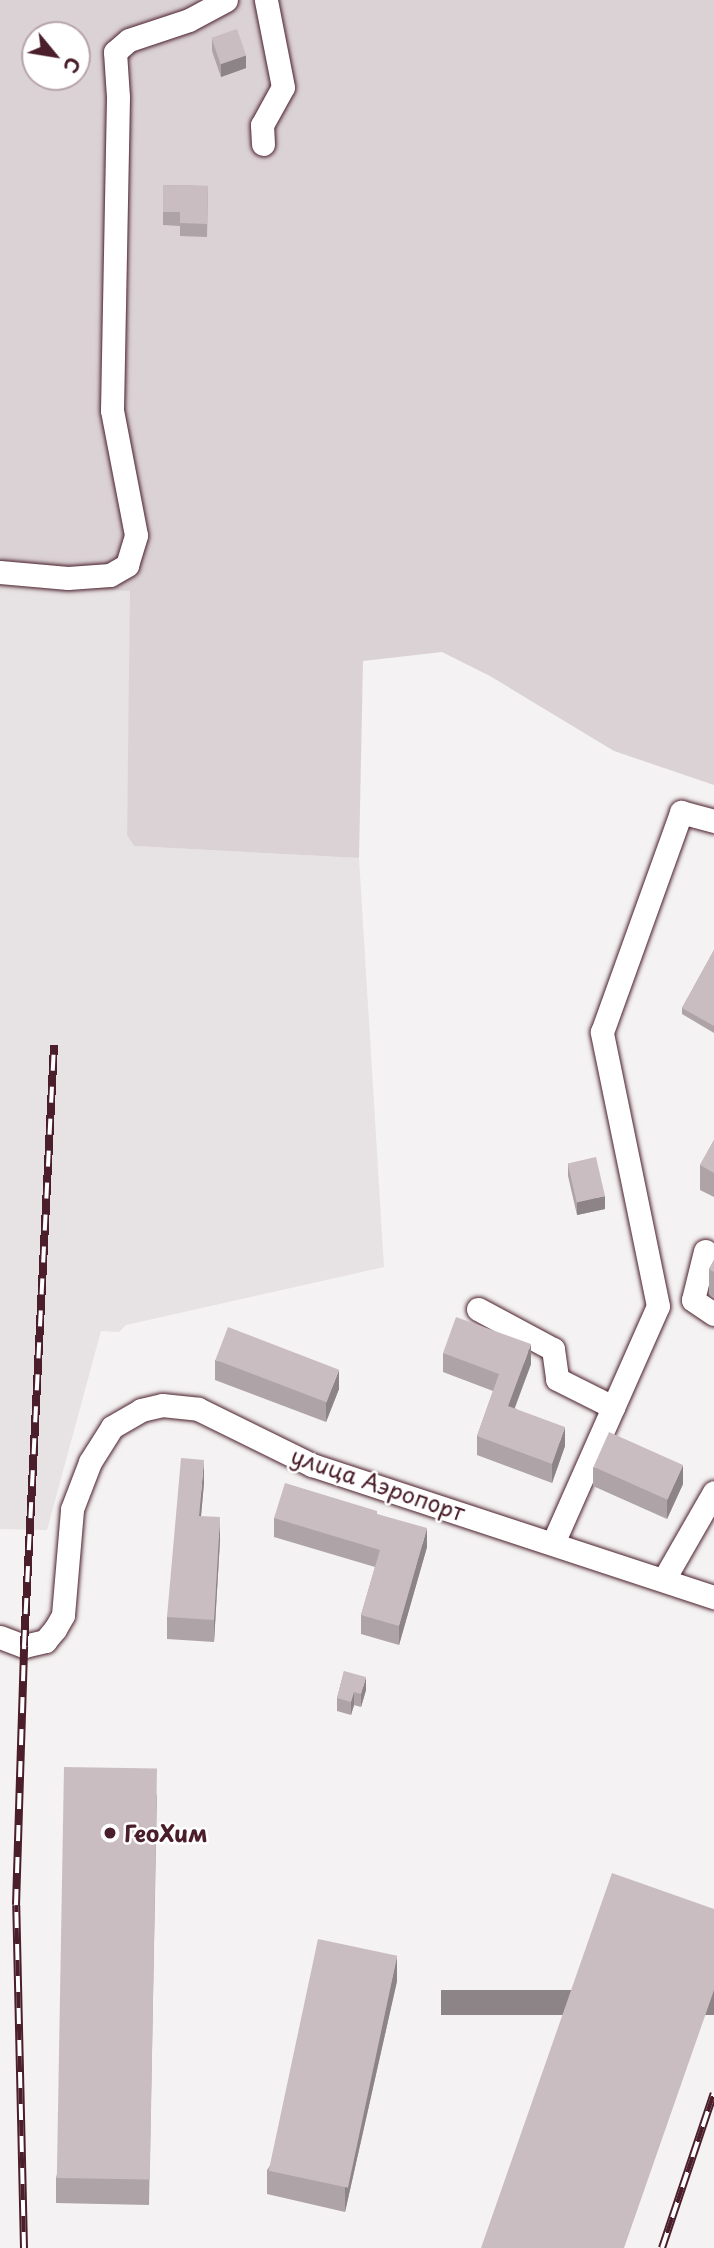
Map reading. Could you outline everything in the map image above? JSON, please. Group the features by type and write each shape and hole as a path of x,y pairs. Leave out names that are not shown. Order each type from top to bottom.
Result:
{"street":[{"path":"0,572 68,578 110,575 128,565 136,535 112,410 118,97 115,51 130,40 189,20 226,0"},
{"path":"262,144 262,125 283,88 266,0"},
{"path":"553,1543 658,1306 602,1032 681,812 714,821"},
{"path":"705,1251 693,1300 714,1314"},
{"path":"478,1309 553,1349 557,1379 613,1407"},
{"name":"улица Аэропорт","path":"0,1637 24,1646 45,1641 55,1629 63,1615 72,1509 90,1462 112,1427 141,1410 162,1405 198,1409 312,1465 714,1597"},
{"path":"664,1579 714,1492"}],"shaded area":[{"path":"0,0 714,0 714,785 614,751 490,676 442,652 363,661 359,858 134,846 127,835 130,591 0,583"},
{"path":"0,583 131,590 127,834 134,846 359,858 384,1267 126,1325 119,1332 101,1331 47,1530 0,1529"}],"building":[{"path":"237,29 246,55 221,64 211,38"},
{"path":"163,185 208,186 207,224 180,223 180,212 163,212"},
{"path":"714,950 714,1026 682,1008"},
{"path":"714,1140 714,1173 700,1165"},
{"path":"596,1157 605,1196 577,1202 568,1164"},
{"path":"456,1317 531,1344 508,1406 565,1427 552,1464 477,1436 499,1374 443,1353"},
{"path":"228,1327 339,1370 327,1402 215,1360"},
{"path":"609,1432 683,1465 668,1500 594,1467"},
{"path":"181,1458 204,1460 199,1516 220,1517 214,1620 167,1617"},
{"path":"285,1483 427,1528 399,1626 361,1615 380,1550 274,1518"},
{"path":"344,1671 366,1677 361,1694 354,1692 351,1702 337,1698"},
{"path":"64,1767 157,1769 150,2180 57,2178"},
{"path":"612,1873 714,1909 714,1990 624,2248 481,2248"},
{"path":"318,1939 397,1956 348,2188 269,2171"}],"railway":[{"path":"24,2248 16,1905 24,1646 54,1045"},
{"path":"662,2248 714,2093"}],"place":[{"name":"ГеоХим","path":"110,1833"}]}
